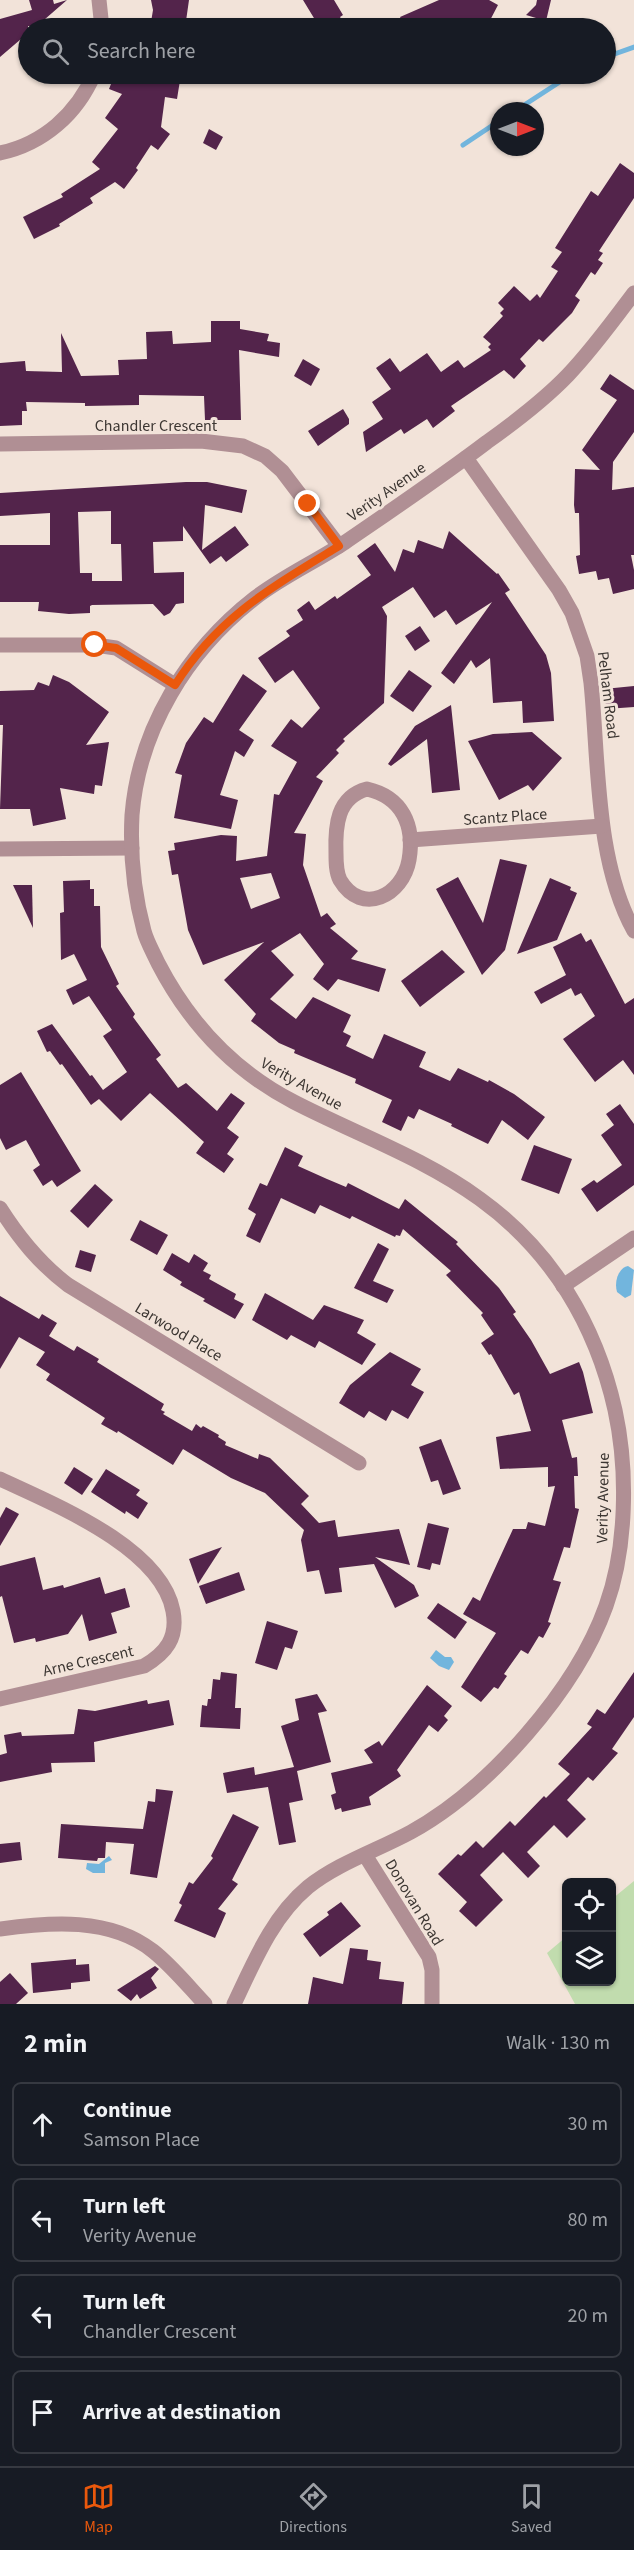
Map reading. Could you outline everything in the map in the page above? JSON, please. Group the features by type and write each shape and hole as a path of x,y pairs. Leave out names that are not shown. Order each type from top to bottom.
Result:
{"street":[{"path":"99,0 101,18"},
{"path":"0,153 23,146 57,126 82,97 89,84"},
{"name":"Verity Avenue","path":"234,2004 261,1946 284,1911 307,1888 333,1870 416,1829 465,1796 522,1738 567,1686 591,1644 608,1602 617,1563 624,1475 620,1430 609,1384 593,1340 580,1310 539,1251 487,1203 446,1176 288,1099 241,1068 201,1030 171,988 145,937 135,887 132,848 133,810 144,756 159,716 175,685 193,657 217,631 258,596 339,546 466,458 531,408 568,375 634,293"},
{"name":"Chandler Crescent","path":"0,444 201,441 243,446 265,456 282,471 339,546"},
{"name":"Pelham Road","path":"466,458 559,590 573,613 581,634 591,683 602,826 607,858 617,891 634,931"},
{"path":"0,645 95,645 116,648 175,685"},
{"path":"367,789 390,796 407,822 410,840 408,867 403,879 398,887 383,898 359,896 349,890 340,879 336,866 337,824 346,801 357,792 367,789"},
{"name":"Scantz Place","path":"410,840 602,826"},
{"path":"0,849 132,848"},
{"name":"Larwood Place","path":"0,1208 31,1252 48,1270 68,1285 359,1463"},
{"path":"563,1286 634,1238"},
{"name":"Arne Crescent","path":"0,1479 76,1514 125,1546 161,1584 171,1604 175,1624 171,1642 160,1656 144,1666 0,1699"},
{"name":"Donovan Road","path":"365,1855 429,1957 432,1970 432,2004"},
{"path":"0,1929 68,1924 115,1931 152,1950 205,2004"}],"green space":[{"path":"634,1881 634,2004 575,2004 565,1986 616,1986 616,1896"},
{"path":"562,1940 562,1980 547,1953"}],"water":[{"path":"628,1266 634,1270 631,1295 625,1298 617,1292 616,1284 619,1272"},
{"path":"436,1650 445,1657 451,1657 454,1662 449,1670 439,1666 430,1658"},
{"path":"109,1856 112,1860 105,1863 105,1873 93,1873 86,1869 87,1863 99,1864"}],"building":[{"path":"29,0 53,0 54,4 67,0 46,18 18,18 18,42 0,57 0,19 32,10"},
{"path":"151,0 189,0 186,18 152,18"},
{"path":"303,0 334,0 343,15 341,18 314,18"},
{"path":"439,0 489,0 498,5 491,18 400,17"},
{"path":"537,0 551,0 547,18 526,15 536,5"},
{"path":"111,84 179,84 177,99 165,97 161,127 170,134 158,150 151,145 136,168 138,170 124,189 115,182 90,198 93,203 59,224 60,226 34,239 23,217 63,197 61,194 100,169 92,162 118,129 105,118 122,94 109,89"},
{"path":"209,129 223,137 216,150 203,143"},
{"path":"620,163 634,173 634,198 599,251 603,253 598,260 603,263 595,275 591,272 575,296 580,300 572,313 543,342 539,339 520,359 526,366 514,379 504,370 451,406 455,411 433,428 427,419 404,434 401,429 366,452 363,432 383,419 372,402 391,389 376,368 390,358 400,372 427,353 441,372 458,360 464,368 491,350 488,347 491,344 483,337 503,316 500,313 504,309 498,303 514,286 530,301 537,294 540,298 558,271 551,267 562,252 555,248 591,191 598,196"},
{"path":"211,321 240,321 240,329 269,334 267,341 280,343 279,357 239,350 241,420 205,420 204,396 139,395 139,405 85,406 85,403 26,402 27,411 22,411 22,425 0,426 0,363 25,361 26,371 62,372 61,333 81,376 119,375 118,360 147,359 146,332 172,331 173,344 211,342"},
{"path":"303,359 320,369 311,386 294,376"},
{"path":"610,374 634,390 634,432 613,462 612,490 634,487 634,555 631,555 634,589 613,594 609,578 598,580 596,571 579,574 576,556 580,555 579,513 575,513 574,505 575,469 600,470 582,450 617,400 600,389"},
{"path":"343,409 349,419 349,424 318,446 308,431"},
{"path":"186,482 207,482 247,490 242,513 205,505 202,550 235,526 249,545 226,562 221,556 210,564 183,526 183,541 153,542 154,573 184,572 184,603 176,604 170,613 164,616 153,604 92,605 90,613 69,614 38,611 39,602 0,602 0,545 50,545 50,513 0,516 0,493","holes":["111,511 111,544 121,544 122,581 92,581 92,573 80,573 78,512"]},
{"path":"449,531 498,573 510,590 505,593 546,655 551,673 554,721 523,723 522,701 493,703 490,658 476,668 471,660 454,684 441,673 492,602 456,625 446,610 434,618 413,587 382,607 387,616 384,703 343,739 345,741 336,750 339,753 316,777 323,781 294,833 306,834 303,865 321,917 327,913 336,924 330,928 358,951 351,959 386,969 379,992 338,979 328,991 313,979 324,964 300,933 271,951 294,975 270,999 296,1019 313,997 351,1015 343,1032 351,1036 346,1046 373,1059 384,1034 426,1052 419,1067 450,1081 458,1068 488,1082 489,1080 514,1094 545,1117 528,1140 502,1120 488,1144 419,1109 414,1119 408,1116 401,1131 382,1122 392,1100 355,1083 356,1079 294,1053 295,1050 279,1043 251,1021 256,1014 224,980 264,942 203,965 188,930 178,874 172,875 168,851 175,850 174,843 221,835 237,836 236,861 267,856 274,794 279,795 297,762 271,746 291,719 302,728 320,708 293,670 275,683 258,658 290,636 286,631 303,620 297,610 309,601 315,610 335,596 337,599 371,575 357,556 375,543 395,572 403,549 414,553 418,540 443,549","holes":["271,873 280,898 251,909 240,878"]},
{"path":"420,626 430,641 415,651 405,636"},
{"path":"409,670 432,686 413,712 390,696"},
{"path":"243,674 267,691 239,730 254,740 244,757 235,751 220,795 238,800 231,829 174,818 182,775 175,773 186,743 204,717 213,723"},
{"path":"53,675 69,682 109,712 86,745 109,742 102,786 95,785 94,794 60,788 66,819 33,826 30,809 0,809 3,725 0,725 0,691 34,690 38,682 49,686"},
{"path":"634,686 634,707 606,709 604,689"},
{"path":"451,705 460,790 432,793 427,739 391,766 388,764 415,726"},
{"path":"532,732 562,758 533,791 528,785 499,800 468,741 493,734"},
{"path":"500,859 527,865 505,950 482,975 436,889 458,877 483,923"},
{"path":"550,878 571,887 570,890 577,893 557,940 517,954"},
{"path":"90,880 90,889 94,889 94,906 100,906 101,947 119,984 116,986 135,1014 133,1017 161,1055 156,1059 178,1088 186,1083 217,1111 231,1093 245,1103 227,1128 239,1137 227,1154 234,1159 224,1173 196,1153 204,1142 150,1093 121,1121 99,1099 91,1105 62,1064 60,1065 50,1051 47,1052 37,1031 52,1024 103,1090 127,1072 103,1036 112,1030 89,996 73,1005 66,990 87,980 74,954 61,960 60,913 64,912 63,881"},
{"path":"13,885 32,885 33,928"},
{"path":"581,933 586,942 591,939 625,1004 634,998 634,1075 623,1060 595,1082 563,1039 595,1016 581,993 575,996 571,988 541,1004 534,992 566,975 553,947"},
{"path":"442,950 465,972 420,1007 401,981"},
{"path":"21,1072 81,1171 57,1187 52,1180 43,1186 33,1170 40,1165 26,1140 6,1150 0,1138 0,1085"},
{"path":"620,1104 634,1124 634,1185 597,1212 581,1189 594,1180 597,1183 622,1165 601,1135 614,1125 606,1114"},
{"path":"534,1145 572,1159 559,1194 521,1180"},
{"path":"285,1147 303,1156 298,1166 327,1179 346,1187 348,1183 399,1209 405,1199 458,1242 456,1244 499,1288 516,1312 513,1314 550,1374 579,1362 583,1372 593,1413 562,1420 572,1458 577,1457 578,1476 574,1476 575,1508 579,1509 570,1548 564,1547 553,1580 561,1582 548,1622 551,1623 543,1638 539,1636 528,1654 521,1650 504,1674 507,1676 498,1689 494,1687 481,1702 461,1687 496,1633 463,1614 473,1597 480,1601 513,1529 526,1529 528,1522 545,1526 555,1486 548,1487 548,1467 500,1469 496,1437 531,1431 519,1392 514,1395 491,1354 489,1355 481,1343 494,1334 481,1315 483,1313 446,1275 451,1271 403,1229 400,1236 395,1237 352,1216 350,1219 320,1205 315,1214 281,1198 260,1243 246,1236 256,1214 248,1209 260,1183 267,1186"},
{"path":"95,1184 113,1200 88,1228 70,1211"},
{"path":"140,1220 168,1235 157,1255 130,1240"},
{"path":"378,1243 389,1249 373,1281 394,1290 387,1303 354,1288"},
{"path":"80,1250 96,1255 91,1272 75,1267"},
{"path":"172,1253 189,1263 194,1254 208,1263 203,1271 211,1275 209,1279 236,1294 234,1299 244,1304 235,1319 203,1301 205,1299 180,1285 182,1282 163,1270"},
{"path":"265,1293 313,1320 324,1305 364,1320 357,1333 376,1344 362,1365 319,1341 315,1348 291,1335 287,1340 252,1320"},
{"path":"0,1296 39,1319 42,1314 57,1323 49,1336 74,1351 77,1346 99,1359 97,1362 164,1404 161,1410 165,1412 163,1414 192,1431 196,1424 201,1428 203,1426 219,1435 218,1437 226,1442 225,1445 258,1459 259,1454 270,1458 309,1496 301,1504 319,1523 335,1520 338,1537 399,1529 410,1565 375,1557 414,1585 419,1596 395,1608 374,1564 339,1568 342,1592 325,1594 319,1570 307,1572 301,1540 304,1530 265,1493 231,1478 183,1449 173,1465 118,1431 117,1433 101,1424 105,1418 46,1380 50,1374 36,1365 45,1352 19,1337 0,1369"},
{"path":"390,1352 421,1369 411,1385 424,1392 408,1419 392,1410 386,1421 369,1411 364,1418 339,1403 350,1385"},
{"path":"441,1439 461,1489 443,1495 438,1480 431,1482 419,1447"},
{"path":"74,1467 93,1479 82,1495 64,1483"},
{"path":"106,1469 140,1490 136,1495 148,1503 138,1519 126,1511 125,1514 91,1492"},
{"path":"6,1507 19,1514 0,1546 0,1518"},
{"path":"428,1523 449,1528 440,1565 432,1563 430,1570 417,1567"},
{"path":"222,1547 198,1584 189,1559"},
{"path":"35,1557 43,1590 63,1585 64,1588 100,1577 105,1594 125,1588 130,1607 111,1613 117,1633 89,1641 82,1614 68,1634 36,1642 35,1638 14,1643 2,1596 0,1597 0,1566"},
{"path":"239,1572 245,1590 206,1604 199,1586"},
{"path":"438,1603 467,1622 455,1639 427,1618"},
{"path":"267,1621 298,1631 292,1649 285,1647 277,1670 255,1663"},
{"path":"221,1672 237,1674 235,1708 241,1708 240,1729 200,1727 202,1705 207,1706 208,1699 211,1699 213,1679 220,1680"},
{"path":"634,1672 634,1717 612,1749 618,1753 593,1781 588,1777 567,1800 586,1819 567,1838 554,1825 527,1852 540,1866 528,1878 503,1852 480,1875 503,1900 476,1927 459,1911 467,1902 438,1874 458,1854 461,1856 476,1841 483,1848 510,1821 515,1826 544,1796 546,1798 570,1774 558,1764 592,1727 587,1724 597,1709 605,1714"},
{"path":"427,1685 452,1706 444,1716 448,1720 438,1732 429,1725 397,1770 401,1776 369,1797 371,1805 342,1812 341,1808 335,1810 331,1795 336,1793 331,1773 373,1763 364,1750 379,1741 382,1746"},
{"path":"317,1694 327,1711 318,1713 331,1762 297,1771 303,1800 289,1803 296,1842 279,1845 268,1787 227,1793 223,1773 254,1767 255,1775 294,1767 281,1726 299,1720 295,1699"},
{"path":"147,1700 148,1704 169,1700 174,1725 94,1742 95,1762 51,1763 52,1772 0,1782 0,1755 7,1753 4,1735 21,1732 22,1736 74,1734 78,1709 95,1711"},
{"path":"156,1789 173,1791 157,1878 130,1874 134,1844 106,1842 105,1858 98,1858 97,1861 58,1858 61,1824 143,1829 148,1801 155,1802"},
{"path":"233,1814 259,1827 232,1880 238,1884 218,1909 226,1913 215,1938 174,1921 189,1882 193,1884 213,1858 211,1856"},
{"path":"20,1842 22,1860 0,1863 0,1844"},
{"path":"341,1902 361,1926 320,1957 303,1934 329,1915 327,1912"},
{"path":"350,1948 368,1950 367,1960 381,1962 379,1979 404,1982 402,2004 308,2004 313,1977 343,1984"},
{"path":"76,1959 76,1965 89,1964 90,1981 71,1983 71,1989 33,1993 31,1963"},
{"path":"155,1966 159,1969 151,1978 157,1988 140,1999 137,1994 131,2001 117,1990"},
{"path":"10,1973 28,1993 16,2004 0,2004 0,1982"}],"waterway":[{"path":"616,53 634,47"},
{"path":"529,102 557,84"},
{"path":"463,145 490,127"}],"route":[{"path":"95,645 116,648 137,659 175,685 193,657 217,631 258,596 339,546 308,504"}]}
